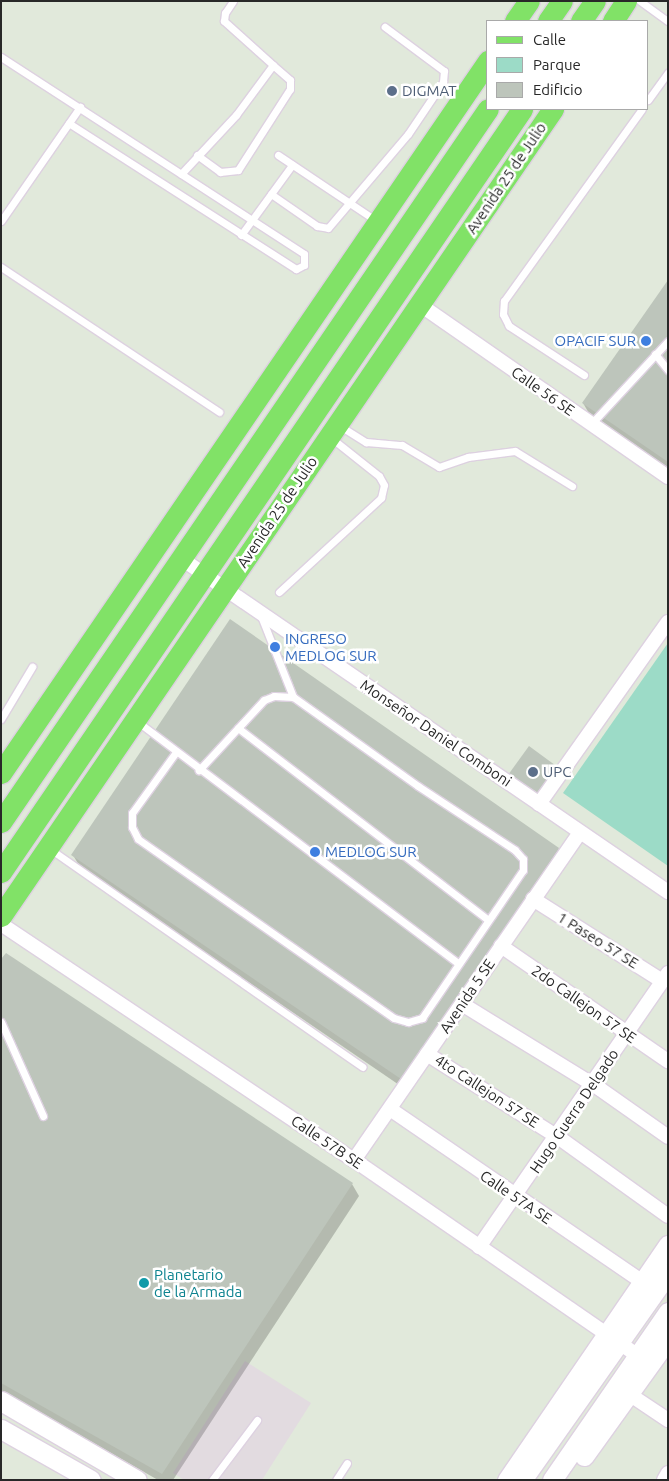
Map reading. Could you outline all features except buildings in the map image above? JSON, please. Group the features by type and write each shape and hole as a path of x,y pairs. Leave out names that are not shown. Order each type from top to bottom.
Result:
{"main road":[{"path":"516,20 529,1"},
{"path":"549,20 562,1"},
{"path":"582,20 595,1"},
{"path":"614,20 626,1"},
{"path":"1,772 487,62"},
{"path":"1,822 179,557 487,110"},
{"name":"Avenida 25 de Julio","path":"1,872 203,573 521,110"},
{"name":"Avenida 25 de Julio","path":"1,916 552,110"},
{"path":"134,626 152,551"},
{"path":"522,1480 613,1340 643,1282 668,1245"},
{"path":"507,1480 613,1340 668,1273"},
{"path":"566,1480 630,1394 644,1360 668,1312"},
{"path":"552,1480 644,1360 668,1339"},
{"path":"1,1402 137,1480"},
{"path":"1,1429 91,1480"}],"street":[{"name":"Calle 56 SE","path":"419,304 668,477"},
{"name":"Monseñor Daniel Comboni","path":"179,557 668,892"},
{"path":"539,804 668,622"},
{"name":"Avenida 5 SE","path":"354,1160 580,832"},
{"name":"1 Paseo 57 SE","path":"533,899 666,976"},
{"name":"Calle 57B SE","path":"1,924 354,1160 644,1360"},
{"name":"2do Callejon 57 SE","path":"501,946 668,1061"},
{"name":"Hugo Guerra Delgado","path":"479,1247 558,1137 666,976"},
{"path":"462,1004 592,1085 668,1137"},
{"name":"4to Callejon 57 SE","path":"427,1054 558,1137 668,1216"},
{"name":"Calle 57A SE","path":"390,1109 514,1196 643,1282"},
{"path":"630,1394 668,1420"},
{"path":"664,1480 668,1473"}],"lane":[{"path":"197,155 220,172 238,170 290,89 290,80 224,21 233,1"},
{"path":"640,1 668,20"},
{"path":"271,194 321,228 331,225 351,204 408,134 445,77 444,71 384,27"},
{"path":"1,57 304,254 304,265 296,269 69,123"},
{"path":"181,174 236,115 273,65"},
{"path":"649,99 668,72"},
{"path":"1,221 80,108"},
{"path":"584,375 509,326 503,314 504,301 641,110"},
{"path":"278,155 378,222"},
{"path":"241,234 292,165"},
{"path":"1,268 219,412"},
{"path":"591,424 668,341"},
{"path":"655,354 668,370"},
{"path":"333,430 366,442 402,445 439,467 468,457 515,451 572,486"},
{"path":"279,592 381,498 384,485 379,476 333,430"},
{"path":"260,612 293,697"},
{"path":"2,721 32,666"},
{"path":"176,752 132,813 132,827 138,839 394,1018 408,1022 422,1018 457,962 523,870 523,859 516,850 418,786 293,697 274,696 264,700 199,770"},
{"path":"135,720 199,770 457,962"},
{"path":"238,728 488,920"},
{"path":"48,848 363,1066"},
{"path":"1,1022 43,1116"},
{"path":"212,1480 257,1420"},
{"path":"336,1480 347,1464"}],"shaded area":[{"path":"245,1361 311,1403 262,1480 184,1480 173,1473"}],"green space":[{"path":"668,643 668,866 563,793"}],"place":[{"name":"DIGMAT","path":"392,91"},
{"name":"OPACIF SUR","path":"646,341"},
{"name":"INGRESO MEDLOG SUR","path":"275,647"},
{"name":"UPC","path":"533,772"},
{"name":"MEDLOG SUR","path":"315,852"},
{"name":"Planetario de la Armada","path":"144,1283"}]}
